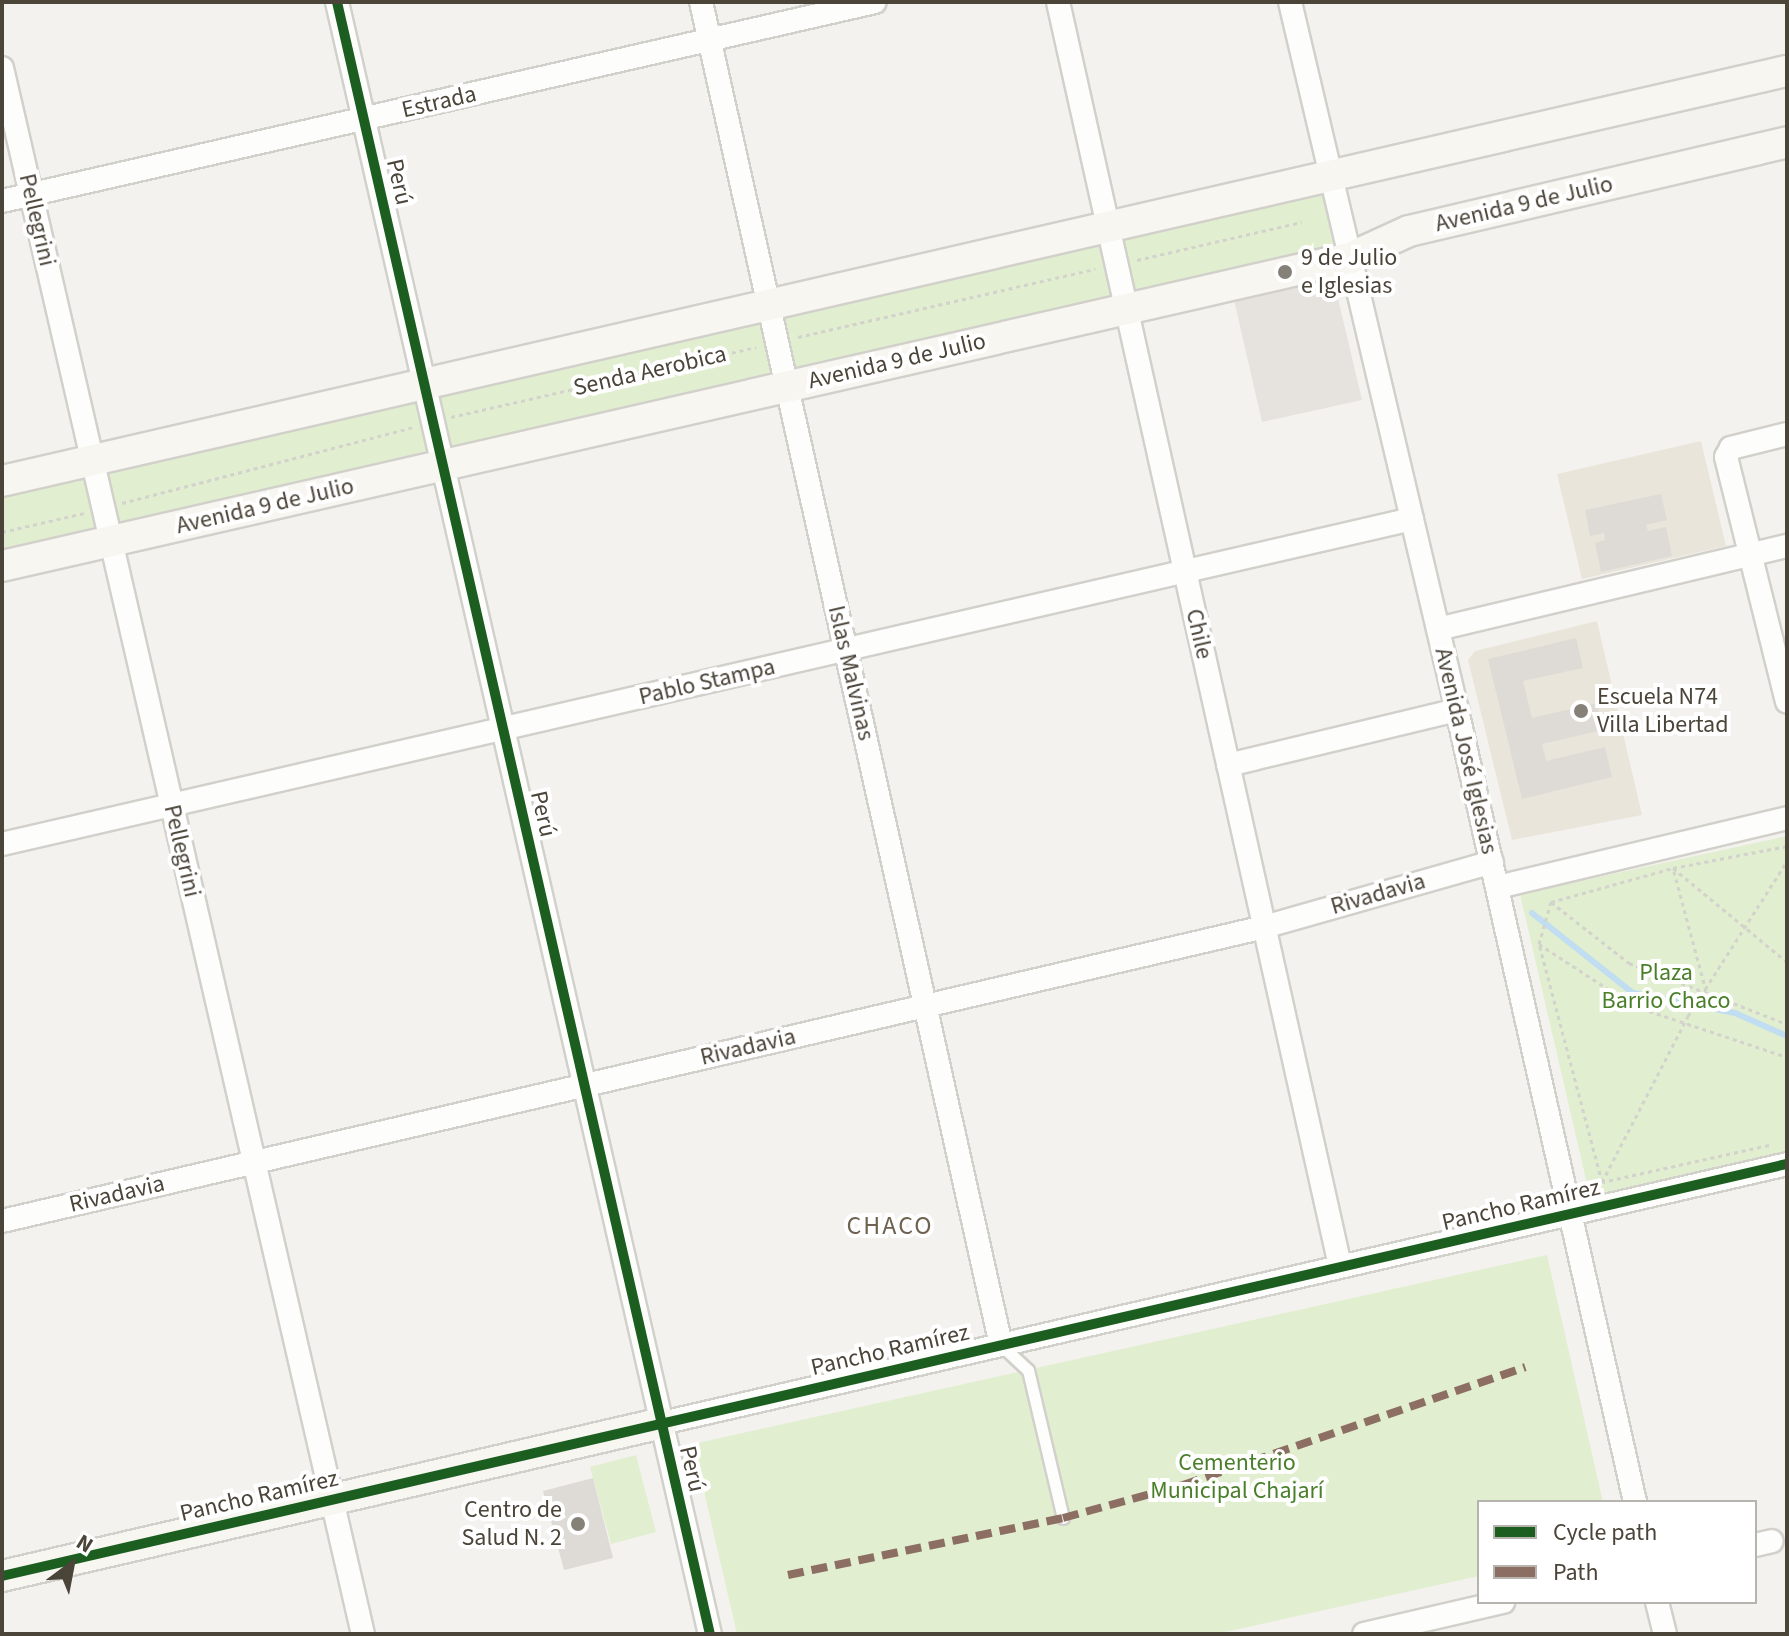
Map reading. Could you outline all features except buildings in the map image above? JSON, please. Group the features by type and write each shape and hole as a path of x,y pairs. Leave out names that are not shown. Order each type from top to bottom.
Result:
{"main road":[{"path":"2,481 1787,71"},
{"name":"Avenida 9 de Julio","path":"2,566 1350,258 1409,231 1787,142"},
{"name":"Pancho Ramírez","path":"2,1576 662,1423"}],"street":[{"name":"Perú","path":"337,2 710,1634"},
{"name":"Islas Malvinas","path":"701,2 1001,1345"},
{"name":"Estrada","path":"2,201 875,2"},
{"name":"Chile","path":"1058,2 1340,1266"},
{"name":"Avenida José Iglesias","path":"1290,2 1498,887 1635,1500"},
{"name":"Pellegrini","path":"2,68 363,1634"},
{"path":"1787,434 1731,448 1726,457 1787,702"},
{"name":"Pablo Stampa","path":"2,844 1412,519"},
{"path":"1438,629 1787,546"},
{"path":"1228,765 1457,710"},
{"path":"1498,887 1787,818"},
{"name":"Rivadavia","path":"2,1221 1264,927 1492,862"},
{"name":"Pancho Ramírez","path":"662,1423 1787,1164"},
{"path":"1364,1634 1455,1624 1499,1604"},
{"path":"1658,1604 1665,1634"}],"lane":[{"path":"1001,1345 1028,1370 1063,1518"}],"path":[{"path":"1551,902 1673,868 1787,846"},
{"path":"1602,1182 1684,1022 1787,861"},
{"path":"1673,868 1744,930 1787,962"},
{"path":"1673,868 1706,991"},
{"path":"1551,902 1539,944 1602,1182"},
{"path":"1551,902 1629,963 1787,1024"},
{"path":"1539,944 1634,1006 1787,1057"},
{"path":"1602,1182 1772,1144"}],"shaded area":[{"path":"1333,277 1362,400 1262,422 1234,300"},
{"path":"1701,441 1726,546 1582,579 1557,474"},
{"path":"1597,621 1642,815 1512,840 1468,660 1475,651"}],"green space":[{"path":"1322,187 1338,253 1134,297 1120,233"},
{"path":"1100,238 1113,301 794,376 777,312"},
{"path":"761,316 776,380 451,455 434,390"},
{"path":"418,394 433,459 116,532 101,466"},
{"path":"87,468 103,535 2,558 2,487"},
{"name":"Plaza Barrio Chaco","path":"1787,836 1787,1154 1590,1197 1520,894"},
{"name":"Cementerio Municipal Chajarí","path":"1547,1255 1603,1500 1477,1500 1477,1576 1216,1634 737,1634 693,1444"},
{"path":"636,1455 656,1532 611,1544 590,1467"}],"waterway":[{"path":"1532,913 1633,993 1735,1013 1787,1036"}],"marked path":[{"path":"788,1575 1063,1518 1183,1485 1525,1367"}],"cycle path":[{"path":"337,2 710,1634"},
{"path":"2,1576 1787,1164"}],"place":[{"name":"9 de Julio e Iglesias","path":"1285,272"},
{"name":"Escuela N74 Villa Libertad","path":"1581,711"},
{"name":"Centro de Salud N. 2","path":"578,1524"}],"district":[{"name":"CHACO","path":"890,1226"}]}
